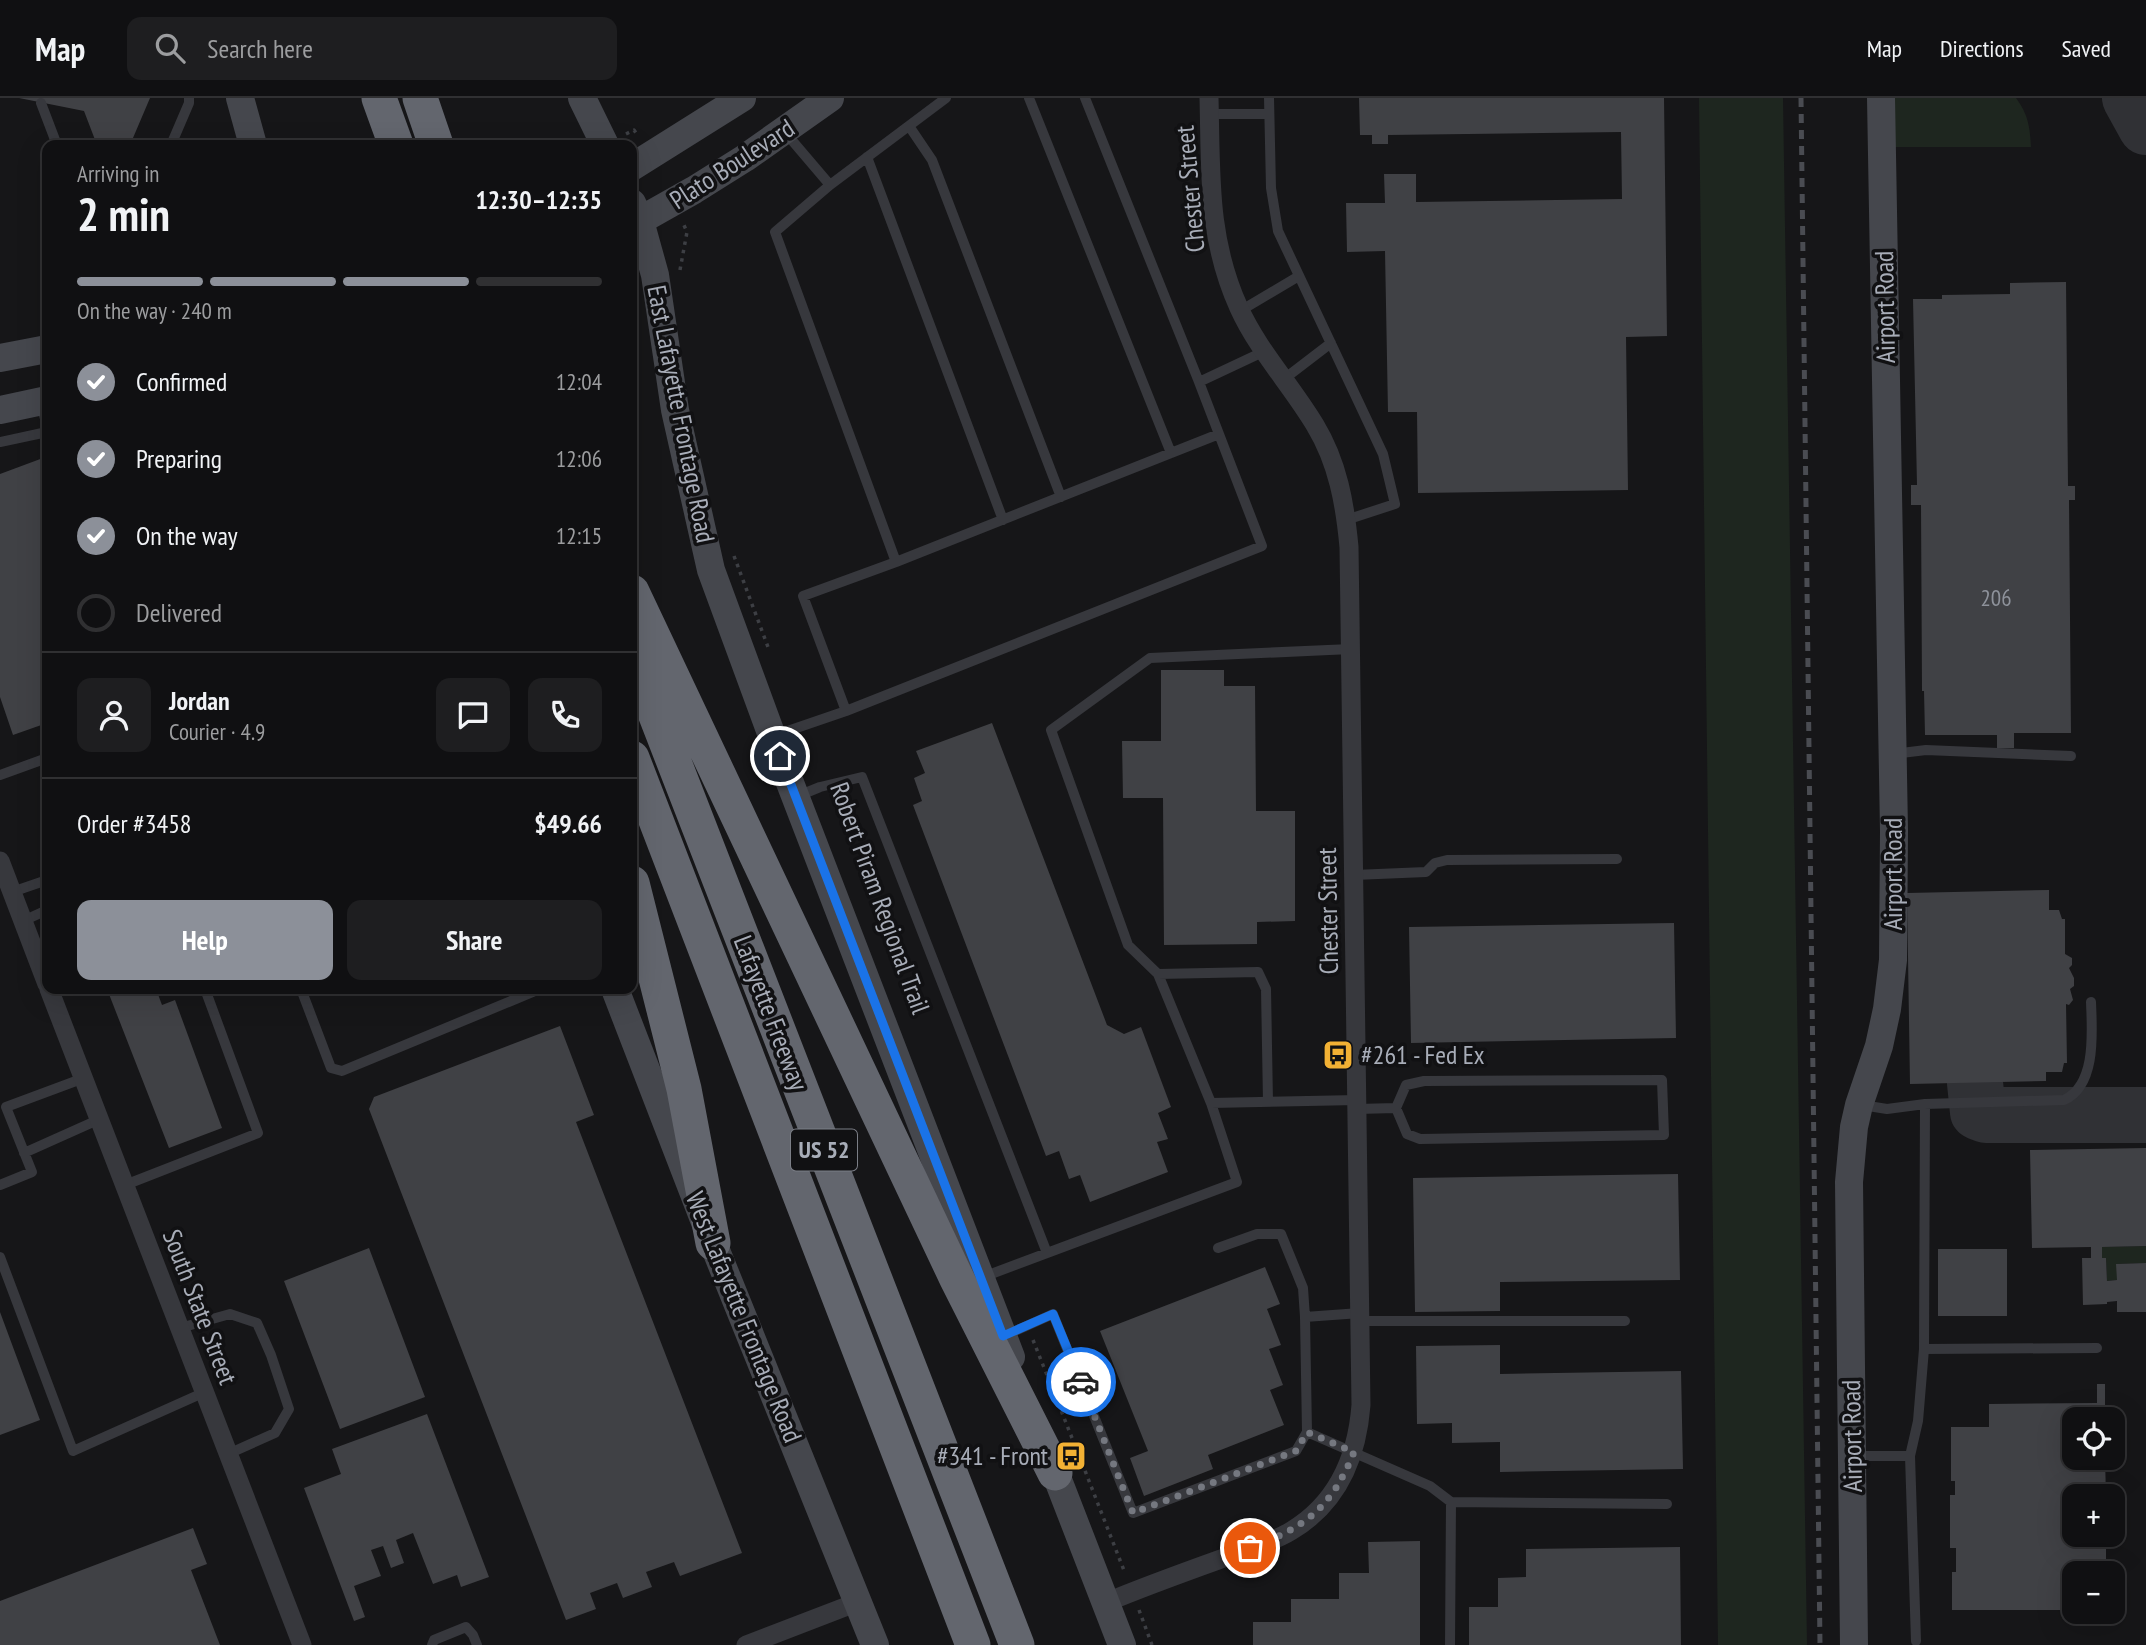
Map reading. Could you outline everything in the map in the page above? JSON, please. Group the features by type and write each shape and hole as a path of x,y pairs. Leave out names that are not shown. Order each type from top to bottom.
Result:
{"highway":[{"path":"379,98 394,140"},
{"path":"420,98 434,140"},
{"path":"637,602 971,1281 1055,1473"},
{"name":"Lafayette Freeway","path":"637,667 1017,1645"},
{"name":"Lafayette Freeway","path":"637,771 973,1645"},
{"path":"637,903 687,1102 713,1243"}],"main road":[{"path":"240,98 252,140"},
{"path":"582,98 616,140"},
{"name":"Plato Boulevard","path":"637,164 742,98"},
{"name":"Plato Boulevard","path":"637,215 694,190 830,98"},
{"name":"Airport Road","path":"1854,1645 1849,1182 1859,1105 1878,1046 1892,971 1892,754 1881,98"},
{"name":"East Lafayette Frontage Road","path":"637,224 655,275 675,410 711,570 971,1281 1016,1331 1055,1473 1122,1645"},
{"path":"0,358 42,350"},
{"path":"0,410 42,409"},
{"name":"West Lafayette Frontage Road","path":"617,994 713,1243 875,1645"}],"street":[{"name":"Chester Street","path":"1105,1603 1289,1532 1318,1510 1345,1473 1354,1452 1361,1405 1349,547 1346,520 1339,481 1327,449 1315,425 1240,311 1221,259 1214,226 1209,106"},
{"path":"0,861 42,971"},
{"name":"South State Street","path":"51,994 302,1645"},
{"path":"746,1645 858,1602"}],"lane":[{"path":"173,140 190,103 189,98"},
{"path":"896,562 775,232 830,185 946,98"},
{"path":"1029,98 1171,453"},
{"path":"772,736 846,711 1262,546 1085,98"},
{"path":"1269,98 1271,188 1278,231 1383,454 1395,504 1346,520"},
{"path":"41,103 55,140"},
{"path":"1209,106 1269,114"},
{"path":"909,126 932,160 1061,497"},
{"path":"784,131 830,185"},
{"path":"867,157 1003,520"},
{"path":"1240,311 1299,276"},
{"path":"1284,379 1331,343"},
{"path":"1199,382 1265,351"},
{"path":"0,442 42,433"},
{"path":"846,711 803,596 1219,434"},
{"path":"971,1281 1237,1182 1211,1103 1158,974 1128,945 1051,730 1150,658 1350,649"},
{"path":"1892,754 1926,750 2071,756"},
{"path":"0,775 42,760"},
{"path":"796,797 820,787 862,777 1047,1253"},
{"path":"1354,875 1426,872 1435,863 1447,860 1617,859"},
{"path":"12,892 42,882"},
{"path":"23,921 42,912"},
{"path":"1158,974 1258,972 1266,989 1268,1102"},
{"path":"125,1185 258,1133 207,994"},
{"path":"303,994 331,1068 342,1071 528,994"},
{"path":"1859,1105 1887,1110 1925,1104 2038,1103 2071,1097 2082,1080 2091,1053 2091,1002"},
{"path":"0,1185 32,1172 6,1107 84,1078"},
{"path":"1662,1080 1664,1135 1420,1139 1407,1134 1396,1108 1406,1085 1424,1081 1662,1080"},
{"path":"1211,1103 1268,1102 1396,1108"},
{"path":"1916,1641 1910,1456 1918,1421 1924,1349 1925,1104"},
{"path":"24,1153 100,1119"},
{"path":"1016,1331 1053,1314 1133,1513 1296,1451 1307,1432 1303,1288 1281,1234 1257,1234 1218,1248"},
{"path":"0,1257 73,1451 205,1392"},
{"path":"180,1328 230,1314 245,1317 257,1323 271,1355 289,1409 275,1433 229,1454"},
{"path":"1305,1317 1625,1321"},
{"path":"1924,1349 2096,1348"},
{"path":"1307,1432 1430,1486 1451,1502 1667,1504"},
{"path":"1852,1456 1910,1456"},
{"path":"1450,1645 1451,1502"},
{"path":"432,1645 434,1640 466,1627 477,1645"}],"path":[{"path":"616,140 634,130 637,134"},
{"path":"679,276 687,232 682,219"},
{"path":"734,553 770,654"},
{"path":"1016,1331 1124,1569"},
{"path":"1140,1614 1152,1645"}],"shaded area":[{"path":"1699,98 1783,98 1807,1645 1718,1645"},
{"path":"1893,98 2016,98 2028,121 2031,147 1894,147"},
{"path":"2146,1246 2146,1263 2117,1264 2117,1280 2107,1281 2106,1258 2102,1258 2102,1247"}],"building":[{"path":"19,98 150,98 132,140 95,140 84,111"},
{"path":"1359,98 1664,98 1667,336 1626,337 1628,490 1418,493 1417,412 1388,412 1385,251 1347,252 1346,203 1385,203 1384,174 1416,174 1416,202 1622,199 1621,132 1388,135 1388,144 1372,144 1372,135 1360,135"},
{"path":"2066,282 2068,486 2075,486 2075,500 2069,500 2071,733 2014,733 2014,748 1997,748 1997,735 1925,735 1922,691 1921,505 1911,505 1911,485 1917,485 1913,299 1942,299 1942,295 2010,294 2010,283"},
{"path":"42,458 42,725 13,735 0,697 0,474"},
{"path":"1161,670 1224,670 1224,686 1255,686 1256,811 1295,811 1295,921 1257,922 1257,944 1164,945 1163,798 1123,798 1122,741 1161,741"},
{"path":"992,723 1107,1025 1124,1034 1141,1027 1171,1107 1158,1113 1168,1139 1157,1142 1168,1172 1090,1202 1080,1175 1069,1179 1059,1151 1046,1156 913,805 922,801 914,778 925,773 916,751"},
{"path":"2049,890 2049,910 2059,910 2062,919 2065,919 2065,954 2072,958 2069,968 2074,978 2074,986 2070,989 2073,1000 2069,1005 2066,1004 2067,1063 2064,1063 2062,1072 2046,1072 2046,1081 1910,1084 1907,893"},
{"path":"1674,923 1676,1038 1411,1043 1409,927"},
{"path":"109,994 158,994 162,1005 175,1000 222,1128 169,1148"},
{"path":"560,1026 594,1115 576,1122 742,1553 680,1576 674,1562 646,1572 652,1587 623,1598 617,1583 590,1593 596,1609 566,1620 369,1109 374,1097"},
{"path":"2146,1148 2146,1246 2102,1247 2102,1258 2106,1258 2107,1281 2117,1280 2116,1264 2146,1263 2146,1312 2117,1312 2117,1301 2083,1305 2082,1258 2091,1258 2091,1247 2032,1248 2030,1150"},
{"path":"1678,1174 1680,1280 1500,1282 1500,1311 1415,1312 1413,1178"},
{"path":"369,1248 425,1397 340,1429 284,1281"},
{"path":"1938,1249 2007,1249 2007,1316 1938,1316"},
{"path":"1265,1267 1280,1304 1267,1309 1281,1345 1269,1349 1283,1385 1270,1390 1284,1425 1208,1455 1213,1469 1144,1496 1130,1458 1148,1451 1100,1331"},
{"path":"0,1312 40,1420 0,1435"},
{"path":"1500,1345 1500,1374 1681,1371 1683,1469 1500,1472 1500,1442 1452,1443 1452,1423 1417,1424 1416,1346"},
{"path":"2097,1384 2105,1384 2105,1407 2062,1407 2062,1470 2105,1470 2106,1484 2062,1484 2062,1547 2106,1547 2106,1561 2062,1561 2062,1610 1952,1610 1952,1572 1956,1572 1956,1548 1950,1548 1950,1495 1955,1495 1955,1481 1951,1481 1951,1427 1989,1427 1989,1404 2097,1403"},
{"path":"427,1414 489,1577 461,1587 457,1575 433,1584 413,1533 396,1540 404,1563 391,1568 383,1546 371,1550 381,1576 354,1586 365,1617 354,1621 304,1488 341,1474 332,1449"},
{"path":"193,1528 207,1564 191,1570 220,1645 0,1645 0,1601"},
{"path":"1420,1541 1420,1645 1253,1645 1253,1622 1291,1622 1291,1599 1339,1599 1339,1573 1369,1573 1368,1542"},
{"path":"1680,1547 1681,1645 1469,1645 1469,1607 1498,1607 1498,1578 1526,1577 1526,1549"}],"taxiway":[{"path":"2130,98 2146,127"},
{"path":"1975,1083 1978,1112 1986,1115 2146,1115"}],"railway":[{"path":"1801,98 1820,1645"}],"way so far":[{"path":"1081,1382 1133,1513 1296,1451 1307,1432 1354,1452 1345,1473 1318,1510 1289,1532 1250,1548"}],"place":[{"name":"#261 - Fed Ex","path":"1338,1055"},
{"name":"#341 - Front","path":"1071,1456"}],"route":[{"path":"780,756 1003,1336 1053,1314 1081,1382"}]}
